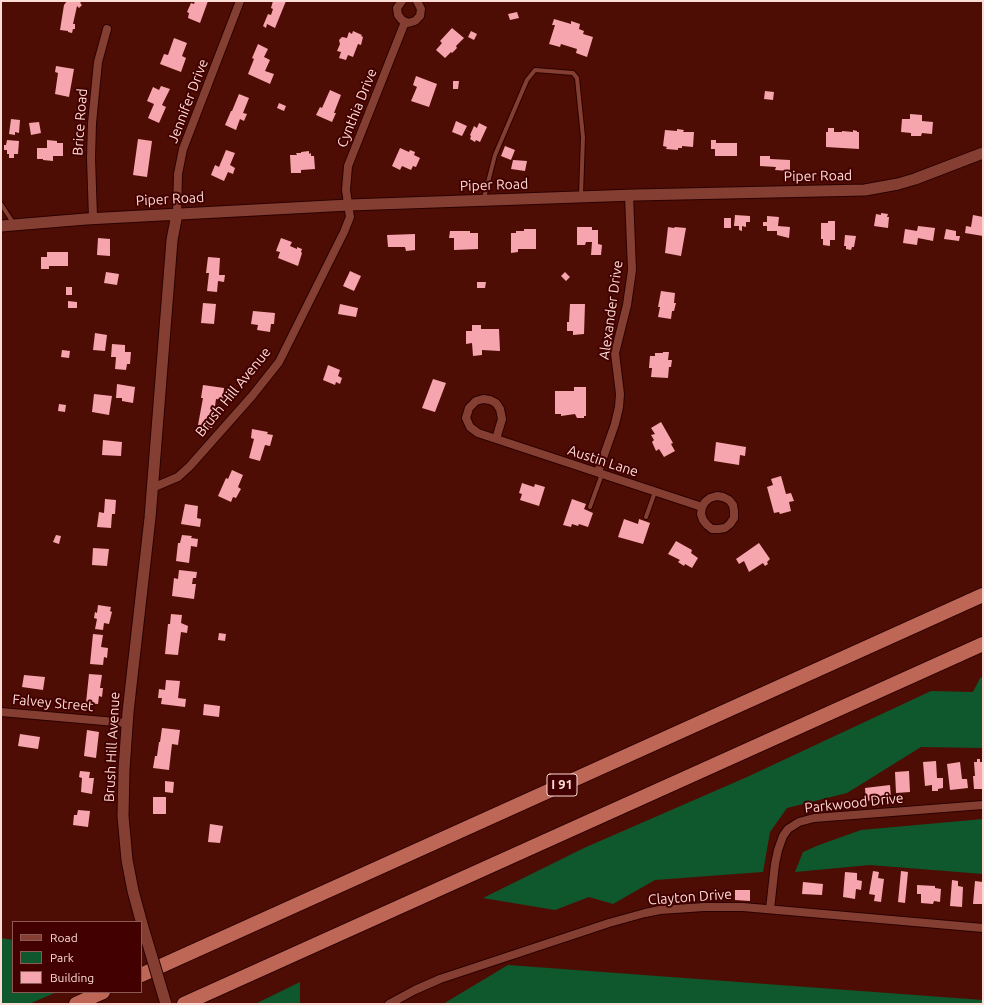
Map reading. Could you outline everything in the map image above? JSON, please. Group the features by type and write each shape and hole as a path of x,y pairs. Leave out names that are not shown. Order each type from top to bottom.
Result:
{"highway":[{"name":"I 91","path":"142,975 983,595"},
{"path":"184,1004 983,644"},
{"path":"76,1004 101,993"}],"street":[{"name":"Jennifer Drive","path":"177,214 178,174 183,148 240,1"},
{"path":"402,1 398,5 397,12 400,18 405,22 412,22 420,16 421,9 417,1"},
{"name":"Cynthia Drive","path":"349,205 346,190 348,166 405,22"},
{"name":"Brice Road","path":"93,218 91,158 92,123 98,62 107,29"},
{"name":"Piper Road","path":"1,226 93,218 349,205 629,195 865,190 915,179 983,153"},
{"name":"Alexander Drive","path":"600,473 615,424 620,400 615,353 627,305 631,281 632,257 629,195"},
{"name":"Brush Hill Avenue","path":"152,488 178,477 190,466 252,396 279,362 344,232 350,217 349,205"},
{"name":"Brush Hill Avenue","path":"141,921 130,876 126,848 123,816 124,770 127,723 152,488 172,240 177,214"},
{"name":"Austin Lane","path":"496,439 502,419 500,409 496,403 490,400 476,400 467,411 466,418 468,424 475,432 496,439 600,473 655,492 702,507"},
{"path":"716,496 723,497 729,500 733,505 734,518 725,528 712,529 703,520 701,514 702,507 710,498 716,496"},
{"name":"Falvey Street","path":"1,712 127,723"},
{"name":"Parkwood Drive","path":"770,909 778,850 783,836 788,829 799,822 814,818 983,805"},
{"name":"Clayton Drive","path":"389,1004 414,990 440,979 591,929 633,916 660,910 704,906 737,906 983,928"},
{"name":"Brush Hill Avenue","path":"142,924 166,1004"}],"lane":[{"path":"483,201 496,155 527,80 535,70 573,73 577,78 583,137 581,197"},
{"path":"1,204 14,225"},
{"path":"590,506 600,473"},
{"path":"646,517 655,492"}],"green space":[{"path":"983,676 983,748 921,747 847,793 787,808 770,832 763,872 655,880 613,904 589,897 555,910 483,898 584,848 747,777 931,691 973,692 980,678"},
{"path":"983,819 983,874 870,865 795,872 803,852 861,830"},
{"path":"1,938 12,940 12,993 55,993 29,1004 1,1004"},
{"path":"508,965 983,1000 983,1004 443,1004"},
{"path":"300,982 300,1004 255,1004"}],"building":[{"path":"67,1 82,1 80,3 82,5 79,8 77,6 73,24 75,24 75,29 73,29 72,33 60,30 64,5"},
{"path":"195,1 208,1 200,23 188,18 189,13 187,12 191,3 194,4"},
{"path":"273,1 286,1 275,28 267,24 266,28 263,26 268,14 271,15"},
{"path":"517,12 519,18 510,20 508,14"},
{"path":"554,19 571,24 571,21 580,24 579,29 584,31 583,34 593,37 587,57 576,53 577,49 561,44 560,47 549,44 555,25 552,25"},
{"path":"452,28 464,38 456,46 457,48 445,58 436,50 442,43 440,41"},
{"path":"353,31 362,35 361,45 358,44 353,57 348,55 346,60 339,58 341,52 337,51 340,44 339,40 342,37 347,38 349,32 352,34"},
{"path":"471,31 477,34 474,40 468,37"},
{"path":"174,38 187,43 182,56 186,58 181,72 160,64 164,54 168,55"},
{"path":"258,44 268,49 264,57 270,60 265,71 274,74 270,84 248,74 254,59 252,58"},
{"path":"56,66 74,69 69,97 55,94 58,73 55,72"},
{"path":"416,76 437,84 429,107 411,101 417,87 413,85"},
{"path":"453,81 459,81 458,89 453,89"},
{"path":"161,86 170,89 162,105 166,107 159,123 148,118 154,104 147,101 153,87 159,90"},
{"path":"330,90 341,95 332,122 316,115 320,107 322,108"},
{"path":"765,91 774,92 773,100 764,99"},
{"path":"239,94 249,98 243,113 247,114 244,121 240,119 236,130 225,125"},
{"path":"279,103 286,106 284,111 277,108"},
{"path":"910,114 922,115 922,121 933,122 932,134 922,133 921,136 911,136 911,133 901,132 902,119 910,119"},
{"path":"11,119 20,120 19,133 15,132 15,135 9,134"},
{"path":"456,121 467,126 462,136 452,132"},
{"path":"39,122 41,133 31,135 29,123"},
{"path":"479,123 487,127 480,142 476,140 475,142 470,139 470,135 474,126 477,128"},
{"path":"828,128 834,128 834,132 853,132 853,130 859,132 859,149 826,147 826,132 828,132"},
{"path":"677,129 684,130 683,132 694,132 693,147 682,146 682,148 678,148 678,150 666,149 667,147 663,146 665,130 677,131"},
{"path":"138,139 152,141 147,177 133,175"},
{"path":"7,140 19,141 18,154 14,154 14,158 9,158 7,150 4,150 4,145 6,145"},
{"path":"47,140 63,143 63,156 53,156 53,161 37,159 37,148 47,148"},
{"path":"711,140 716,140 716,143 737,143 737,156 715,156 715,149 711,149"},
{"path":"505,146 515,150 511,160 501,156"},
{"path":"400,148 409,152 410,150 415,152 414,155 420,158 416,167 413,166 411,170 402,166 400,170 392,166"},
{"path":"226,150 235,153 230,165 235,168 233,174 228,172 224,181 211,175 215,165 219,167"},
{"path":"309,151 311,156 314,156 315,169 301,170 301,173 291,173 290,155 297,155 296,153"},
{"path":"760,156 770,156 770,159 790,160 790,171 775,170 776,167 760,166"},
{"path":"513,160 527,161 525,171 511,169"},
{"path":"881,213 888,214 888,228 874,226 876,214 881,215"},
{"path":"735,215 750,216 750,222 746,222 746,227 742,226 742,231 739,230 739,226 734,226"},
{"path":"973,215 983,217 983,236 965,233 966,226 971,227"},
{"path":"767,216 779,217 778,226 790,227 789,238 777,235 777,231 767,231 767,226 763,226 763,222 767,222"},
{"path":"724,218 731,218 731,228 724,228"},
{"path":"828,221 835,221 835,240 830,240 830,246 823,245 823,239 821,239 821,223 828,223"},
{"path":"918,226 935,228 933,241 918,238 917,245 903,243 905,229 917,231"},
{"path":"577,227 592,227 592,230 598,230 598,244 602,245 601,255 591,255 592,242 586,242 585,245 577,245"},
{"path":"668,227 686,228 681,256 665,253"},
{"path":"524,229 536,229 536,249 518,249 518,252 511,253 511,233 516,233 516,231 524,231"},
{"path":"946,229 956,231 956,236 960,236 959,241 944,239"},
{"path":"450,231 470,231 470,233 478,233 478,249 454,250 454,238 449,238"},
{"path":"415,234 415,250 406,251 405,247 388,247 387,235"},
{"path":"845,235 856,236 854,247 852,247 851,250 846,249 846,246 844,246"},
{"path":"98,238 110,239 110,256 97,255"},
{"path":"281,238 292,242 290,246 297,249 297,247 302,249 298,266 278,258 280,252 276,251"},
{"path":"47,252 68,252 68,266 49,266 49,269 41,269 41,257 47,257"},
{"path":"208,257 220,258 219,275 225,275 224,282 218,281 217,292 207,291 209,273 206,273"},
{"path":"350,271 361,276 354,291 343,286"},
{"path":"106,272 119,274 117,285 104,283"},
{"path":"565,272 570,277 566,281 561,276"},
{"path":"477,282 486,282 485,288 477,288"},
{"path":"66,287 72,287 72,295 66,295"},
{"path":"661,291 675,293 674,303 676,303 674,311 672,311 671,319 658,317"},
{"path":"68,301 77,302 77,308 68,308"},
{"path":"203,303 216,304 214,324 201,323"},
{"path":"340,304 358,308 356,317 338,314"},
{"path":"570,304 585,304 584,334 573,335 573,331 567,331"},
{"path":"253,311 275,313 274,324 271,324 270,332 257,330 258,325 251,324"},
{"path":"472,325 481,325 481,329 499,329 500,351 482,350 482,355 473,356 472,343 466,344 466,331 472,331"},
{"path":"95,333 107,335 105,351 93,350"},
{"path":"112,344 125,345 125,352 131,352 130,364 127,364 126,370 115,369 116,357 111,357"},
{"path":"62,350 70,351 69,358 61,357"},
{"path":"669,352 668,360 672,360 671,367 669,367 668,378 651,377 652,368 649,368 650,356 655,356 655,353"},
{"path":"328,365 340,370 338,376 342,378 340,384 336,382 335,385 323,380"},
{"path":"433,379 446,383 435,412 422,408"},
{"path":"117,384 135,387 133,403 122,401 122,398 116,398"},
{"path":"203,385 224,388 223,400 216,399 212,428 198,425 203,398 201,398"},
{"path":"574,387 586,387 586,416 584,416 584,418 577,418 575,414 561,416 561,414 555,414 555,391 574,391"},
{"path":"94,394 112,396 109,415 92,412"},
{"path":"59,404 66,405 65,412 58,411"},
{"path":"661,422 673,443 671,444 675,451 664,457 659,449 656,451 652,442 654,440 651,435 655,434 651,428"},
{"path":"252,429 268,432 267,434 273,435 270,446 265,445 260,461 249,458 254,439 251,438"},
{"path":"103,440 122,442 121,456 102,455"},
{"path":"716,442 746,447 745,456 740,455 739,465 714,461"},
{"path":"232,470 243,475 238,487 241,489 236,498 233,497 231,502 218,496 226,478 228,479"},
{"path":"781,476 786,494 791,493 794,501 789,502 791,511 780,514 779,512 774,513 767,487 773,485 771,479"},
{"path":"522,483 534,487 535,484 545,487 539,506 520,500 522,494 519,493"},
{"path":"105,499 116,500 115,514 112,514 111,528 97,527 99,512 104,513"},
{"path":"572,499 586,504 584,509 593,513 588,527 579,524 578,526 572,524 571,527 563,525"},
{"path":"185,504 198,506 197,518 201,519 200,527 181,524"},
{"path":"624,519 638,524 639,519 650,523 643,544 618,537"},
{"path":"56,535 61,536 59,544 53,542"},
{"path":"182,535 192,536 191,538 198,539 197,547 191,546 189,563 176,561 178,543 180,543"},
{"path":"676,541 692,550 691,553 698,558 692,568 685,564 684,566 678,562 680,560 668,554"},
{"path":"759,543 770,559 767,562 768,564 765,566 763,563 749,572 744,561 739,564 736,559"},
{"path":"93,548 109,549 107,566 92,565"},
{"path":"179,570 197,572 196,578 193,578 192,584 196,584 194,599 172,596 174,578 178,579"},
{"path":"98,605 111,607 110,611 112,612 109,624 104,623 103,630 95,629 97,619 94,618 95,612 97,613"},
{"path":"171,614 182,615 181,623 188,626 187,633 181,632 178,655 165,654 168,624 170,624"},
{"path":"219,633 226,634 225,641 218,640"},
{"path":"93,634 103,635 101,647 108,648 107,658 104,657 103,665 90,664"},
{"path":"89,674 102,675 100,688 103,688 102,697 99,696 98,704 86,703"},
{"path":"24,675 45,677 43,690 22,687"},
{"path":"166,680 180,681 178,698 186,699 185,707 161,704 162,698 158,698 159,689 165,690"},
{"path":"204,704 220,706 219,717 203,715"},
{"path":"162,728 180,730 178,745 172,744 169,770 153,768 155,756 157,756"},
{"path":"87,730 99,732 96,758 84,756"},
{"path":"20,734 40,737 38,749 18,746"},
{"path":"977,759 980,759 980,762 983,762 983,789 974,789 974,762 977,762"},
{"path":"936,761 937,778 943,778 943,788 938,789 938,791 932,791 932,785 925,786 923,762"},
{"path":"960,762 962,779 967,779 968,788 950,790 947,764"},
{"path":"80,771 90,772 89,778 94,778 92,794 81,792 82,778 79,777"},
{"path":"909,771 910,792 896,793 895,772"},
{"path":"165,781 174,782 173,793 165,792"},
{"path":"890,785 891,798 866,801 865,788"},
{"path":"153,797 166,797 166,814 153,814"},
{"path":"78,810 90,811 88,827 73,825 74,815 77,815"},
{"path":"210,824 223,826 220,843 208,842"},
{"path":"873,871 879,872 878,878 884,879 881,902 874,901 875,895 869,894"},
{"path":"901,871 908,872 905,903 898,902"},
{"path":"845,872 857,873 857,880 862,881 861,890 856,889 855,899 843,897"},
{"path":"952,880 958,881 958,886 963,887 962,907 950,906"},
{"path":"975,881 983,882 983,904 973,904"},
{"path":"803,882 823,884 822,895 802,894"},
{"path":"917,885 935,886 935,888 941,889 940,902 934,901 933,904 921,903 921,894 917,894"},
{"path":"735,890 750,890 750,901 735,900"}]}
